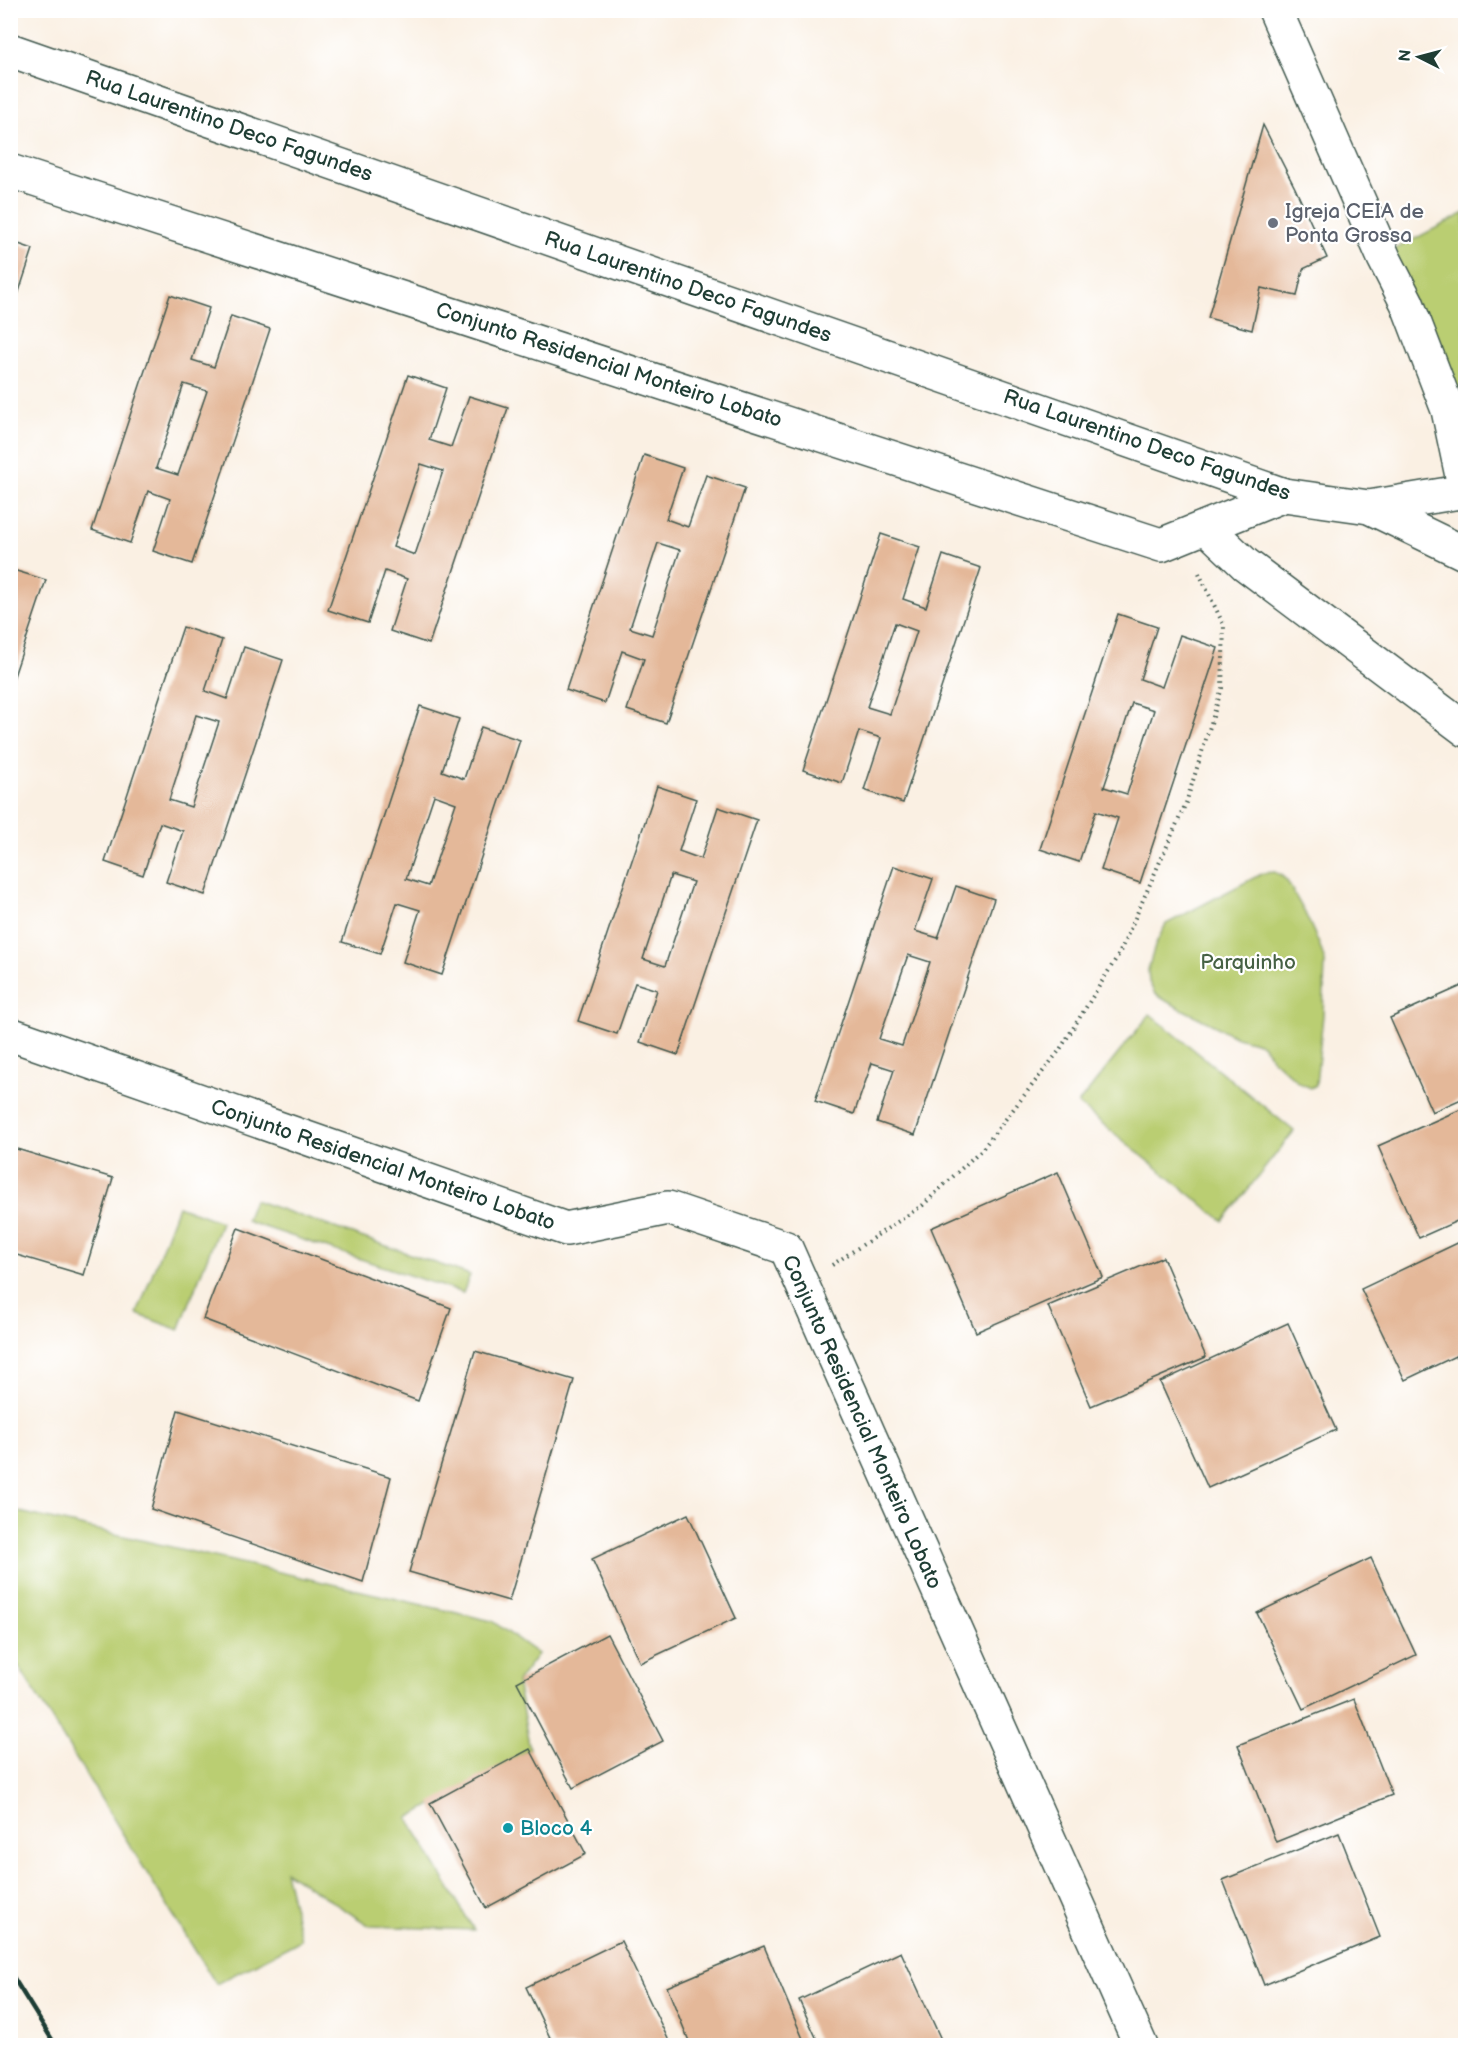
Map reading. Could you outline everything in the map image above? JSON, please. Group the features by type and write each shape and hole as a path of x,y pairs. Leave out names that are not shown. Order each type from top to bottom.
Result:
{"street":[{"path":"1275,10 1383,258 1407,303 1457,423 1465,492"},
{"name":"Rua Laurentino Deco Fagundes","path":"10,50 1284,495 1369,507 1465,492"},
{"name":"Conjunto Residencial Monteiro Lobato","path":"10,171 1161,545 1284,495"},
{"name":"Rua Laurentino Deco Fagundes","path":"1369,507 1466,554"},
{"path":"1194,531 1245,564 1466,730"},
{"name":"Conjunto Residencial Monteiro Lobato","path":"10,1034 566,1229 668,1208 786,1248 1141,2046"}],"path":[{"path":"802,1285 923,1205 982,1148 1059,1051 1119,954 1186,803 1222,688 1224,626 1194,531"}],"green space":[{"path":"1465,213 1465,409 1389,252"},
{"name":"Parquinho","path":"1274,872 1287,881 1305,913 1325,962 1323,1015 1316,1085 1311,1088 1299,1083 1273,1059 1262,1044 1237,1037 1168,1002 1155,994 1149,982 1148,970 1152,956 1166,924 1263,873"},
{"name":"Parquinho","path":"1150,1014 1294,1131 1223,1221 1078,1104"},
{"path":"254,1200 470,1275 463,1293 246,1221"},
{"path":"178,1206 221,1222 179,1330 137,1314"},
{"path":"11,1510 492,1621 538,1654 517,1682 530,1749 408,1818 474,1930 370,1926 285,1871 301,1940 216,1984 11,1654"}],"building":[{"name":"Igreja CEIA de Ponta Grossa","path":"1263,125 1327,258 1303,269 1297,296 1261,288 1252,330 1208,318"},
{"path":"10,241 33,249 11,316 10,316"},
{"path":"170,295 209,308 192,360 214,367 231,316 270,329 192,564 153,551 170,499 148,491 130,543 92,530","holes":["184,384 207,391 178,475 156,468"]},
{"path":"408,375 446,388 429,440 451,447 469,396 508,408 429,644 390,631 407,579 385,571 368,623 328,610","holes":["421,464 443,471 415,555 393,547"]},
{"path":"644,455 683,468 666,519 688,527 706,475 745,488 666,723 627,710 644,659 622,651 605,703 566,690","holes":["658,543 680,550 652,635 630,628"]},
{"path":"881,534 920,547 903,599 926,607 943,555 981,568 903,803 864,790 881,738 859,731 842,783 803,770","holes":["895,623 917,631 890,714 867,707"]},
{"path":"10,569 46,580 11,685 10,685"},
{"path":"1118,614 1157,627 1140,679 1162,687 1180,635 1218,648 1140,883 1101,870 1118,818 1096,811 1079,862 1040,849","holes":["1132,703 1154,710 1127,794 1104,787"]},
{"path":"183,627 222,640 205,691 227,699 244,647 283,660 205,895 166,882 183,831 160,823 143,875 105,862","holes":["196,715 219,722 191,807 169,800"]},
{"path":"420,706 459,719 442,771 464,779 481,727 520,740 442,975 403,962 420,910 397,903 380,954 342,942","holes":["434,795 456,803 428,886 406,879"]},
{"path":"657,786 696,799 679,851 701,859 718,807 757,820 678,1055 640,1042 657,990 635,983 617,1034 578,1021","holes":["671,875 693,882 665,966 643,959"]},
{"path":"894,866 933,879 915,931 938,938 956,886 994,899 915,1135 877,1122 894,1070 872,1063 854,1114 815,1101","holes":["908,955 930,962 902,1046 879,1039"]},
{"path":"1466,984 1466,1097 1432,1112 1390,1018"},
{"path":"1466,1107 1466,1217 1419,1238 1378,1146"},
{"path":"10,1147 113,1178 84,1275 10,1253"},
{"path":"1058,1172 1103,1277 976,1332 931,1228"},
{"path":"238,1228 451,1308 418,1401 203,1319"},
{"path":"1466,1239 1466,1351 1405,1380 1361,1289"},
{"path":"1163,1257 1206,1357 1091,1406 1048,1306"},
{"path":"1288,1323 1336,1430 1208,1488 1160,1382"},
{"path":"475,1351 574,1380 509,1601 409,1572"},
{"path":"178,1410 391,1477 363,1582 151,1509"},
{"path":"688,1514 736,1618 640,1663 592,1559"},
{"path":"1371,1558 1416,1655 1303,1709 1257,1613"},
{"path":"607,1634 663,1741 573,1788 517,1682"},
{"path":"1354,1699 1392,1795 1276,1842 1238,1745"},
{"name":"Bloco 4","path":"530,1749 586,1854 486,1908 430,1803"},
{"path":"1339,1833 1380,1937 1264,1985 1223,1880"},
{"path":"621,1941 669,2041 660,2046 554,2046 526,1987"},
{"path":"764,1946 806,2046 691,2046 667,1987"},
{"path":"901,1952 944,2046 820,2046 799,2000"}],"railway":[{"path":"10,1972 56,2046"}],"place":[{"name":"Igreja CEIA de Ponta Grossa","path":"1273,223"},
{"name":"Bloco 4","path":"508,1828"}]}
